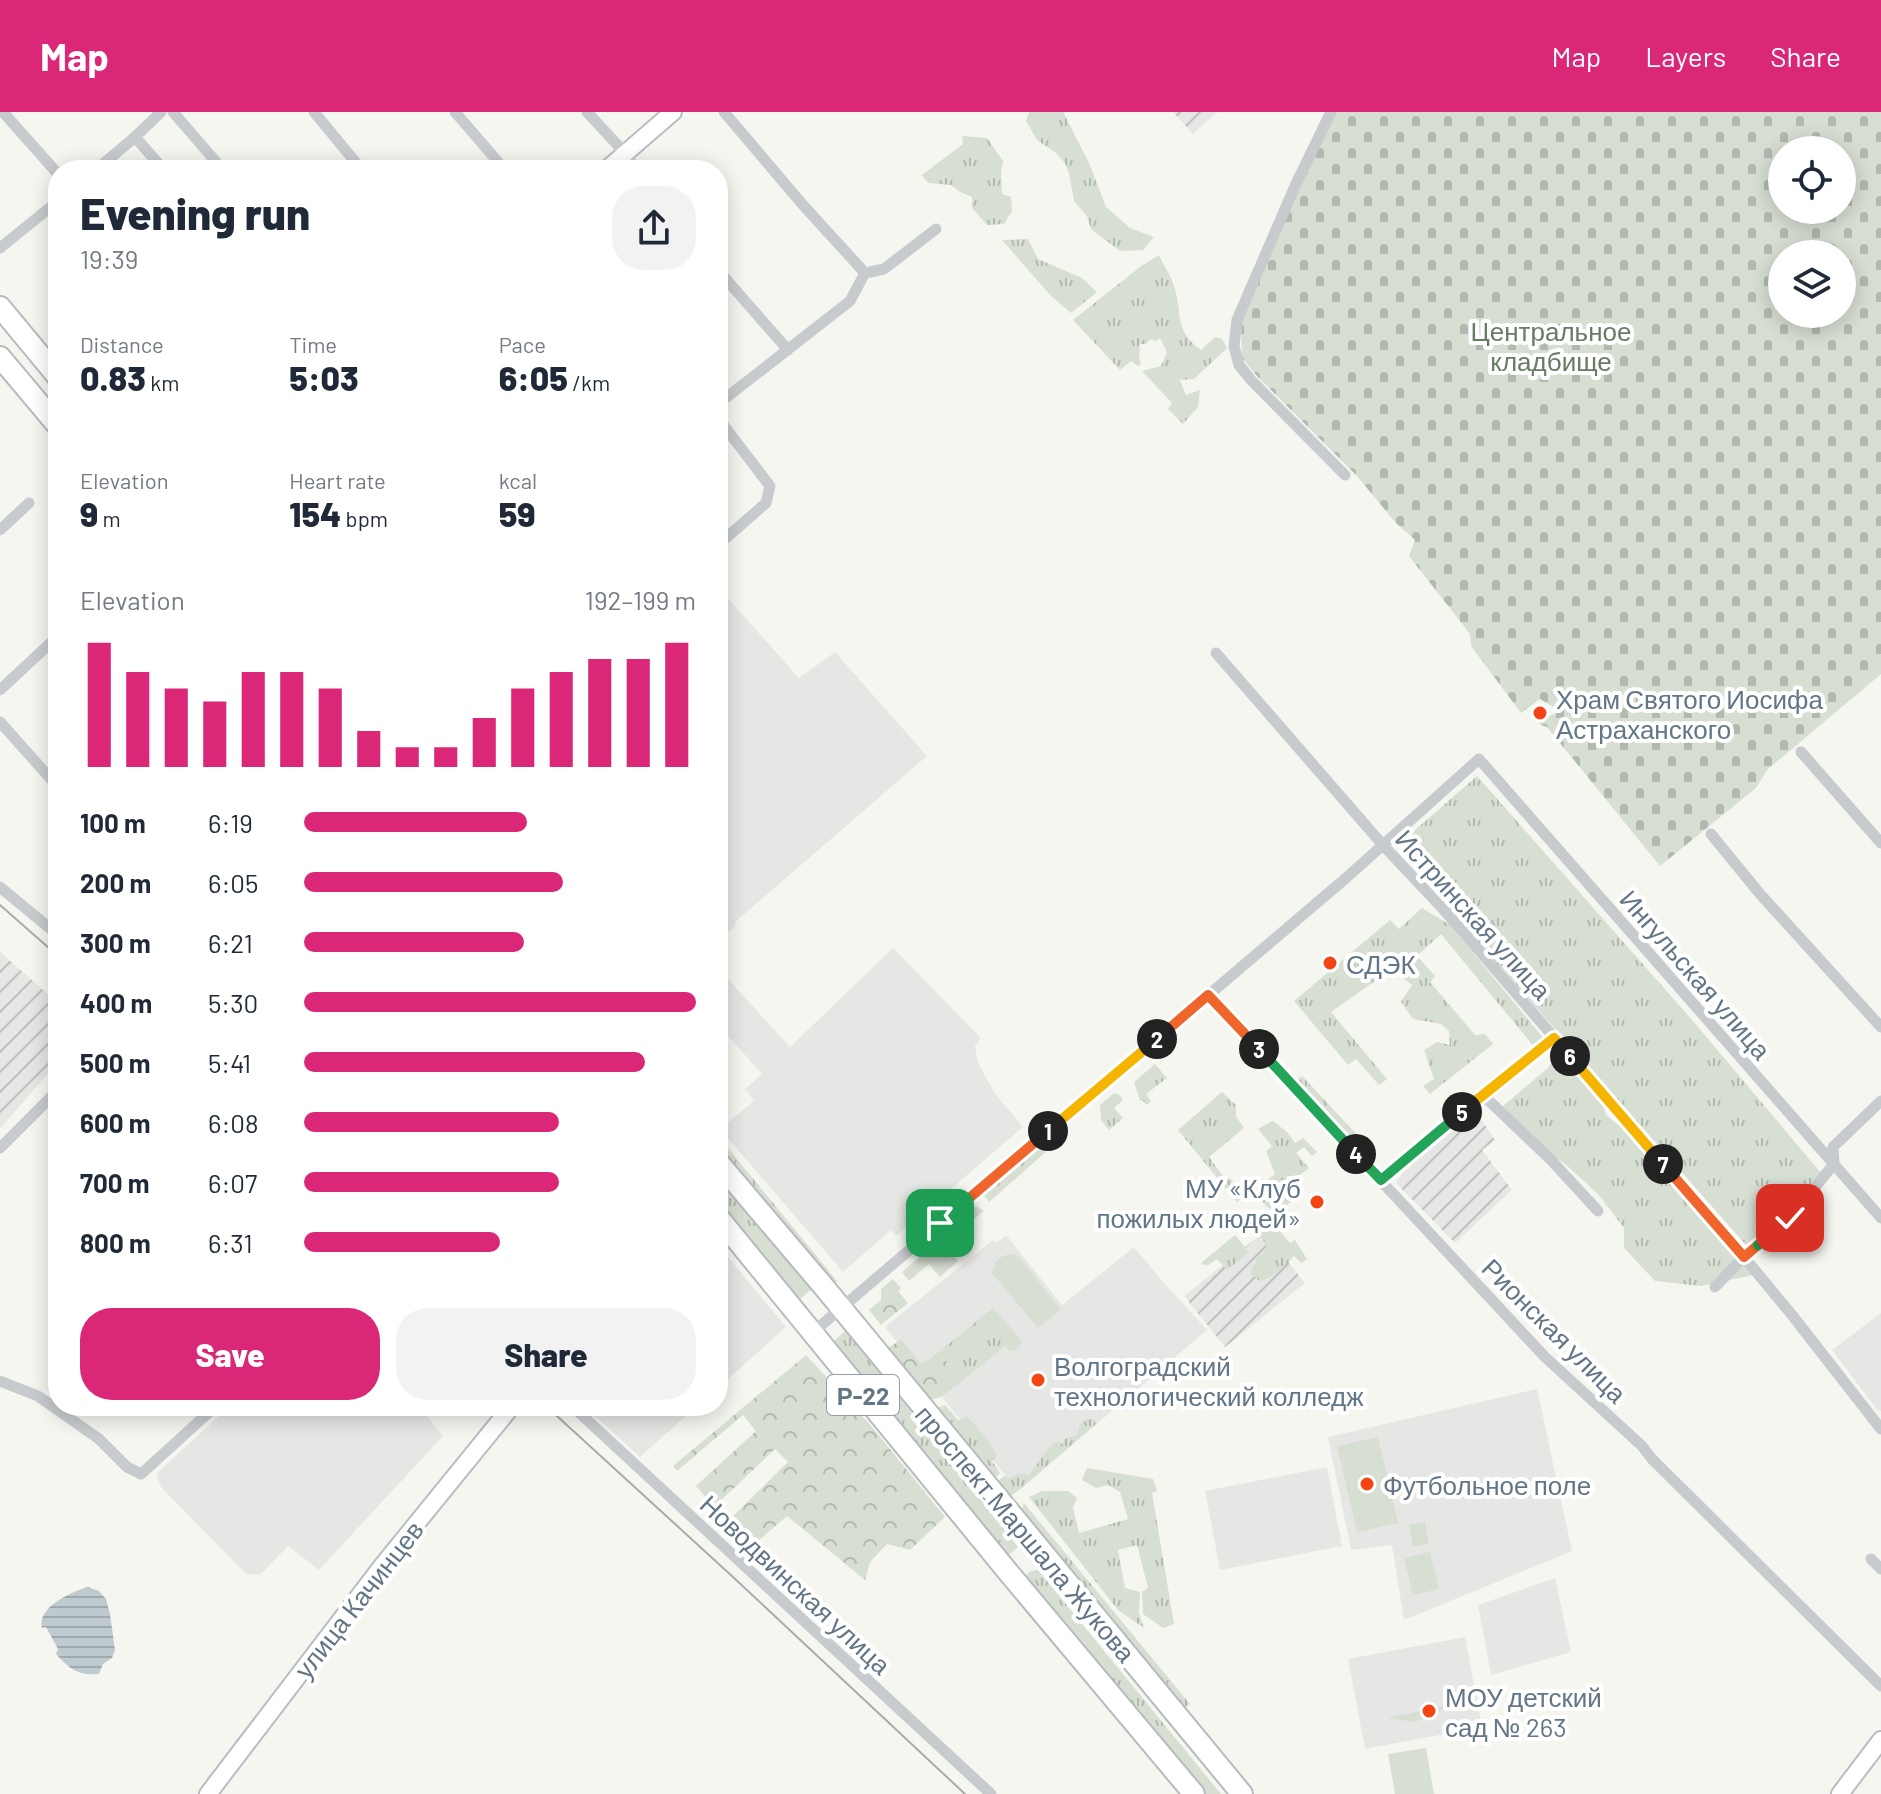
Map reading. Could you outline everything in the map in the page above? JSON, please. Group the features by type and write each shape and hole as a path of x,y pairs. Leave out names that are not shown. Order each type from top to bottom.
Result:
{"highway":[{"path":"0,307 48,365"},
{"path":"0,357 48,414"},
{"name":"проспект Маршала Жукова","path":"728,1174 1242,1794"},
{"name":"проспект Маршала Жукова","path":"728,1229 1194,1794"},
{"path":"1008,1572 1038,1549"}],"main road":[{"path":"617,160 673,112"},
{"name":"улица Качинцев","path":"208,1794 382,1566 504,1416"},
{"path":"1840,1794 1881,1740"}],"street":[{"path":"3,112 48,163"},
{"path":"108,160 161,112"},
{"path":"173,112 214,160"},
{"path":"314,112 354,160"},
{"path":"455,112 496,160"},
{"path":"587,112 630,160"},
{"path":"724,112 865,273"},
{"path":"1331,112 1237,320 1234,346 1239,365 1251,380 1345,475"},
{"path":"135,137 155,160"},
{"path":"0,248 48,209"},
{"path":"728,396 850,301 865,273 884,269 936,229"},
{"path":"728,282 788,350"},
{"path":"728,431 770,486 766,503 728,536"},
{"path":"0,530 29,503"},
{"path":"0,690 48,645"},
{"name":"Истринская улица","path":"1216,653 1382,844 1443,909 1744,1257 1881,1429"},
{"path":"0,722 48,776"},
{"path":"1801,752 1881,843"},
{"name":"Ингульская улица","path":"1382,844 1479,759 1881,1218"},
{"path":"1711,834 1760,894 1881,1027"},
{"path":"812,1333 1382,844"},
{"path":"0,887 48,927"},
{"name":"Рионская улица","path":"1208,995 1544,1356 1642,1446 1881,1686"},
{"path":"1381,1180 1554,1038"},
{"path":"1483,1095 1551,1160 1598,1211"},
{"path":"0,1148 48,1100"},
{"path":"1715,1287 1744,1257 1790,1218 1834,1164 1833,1147 1881,1101"},
{"path":"0,1381 48,1403"},
{"path":"66,1416 99,1439 127,1467 141,1474 205,1416"},
{"name":"Новодвинская улица","path":"583,1416 991,1794"},
{"path":"1871,1559 1881,1569"}],"shaded area":[{"path":"1173,112 1217,112 1193,134"},
{"path":"728,598 799,678 835,652 927,756 735,922 736,925 728,932"},
{"path":"893,948 981,1038 975,1046 978,1063 996,1095 1023,1127 896,1236 891,1230 843,1272 728,1138 728,1122 754,1101 745,1089 762,1074 728,1036 728,979 790,1047"},
{"path":"0,952 48,994 48,1074 0,1129"},
{"path":"1473,1107 1495,1140 1482,1150 1512,1190 1455,1243 1396,1183 1407,1164"},
{"path":"1264,1232 1305,1283 1225,1347 1184,1296"},
{"name":"Волгоградский технологический колледж","path":"1006,1235 1062,1305 1134,1247 1207,1330 1018,1491 885,1327 993,1240 996,1243"},
{"path":"728,1257 786,1327 728,1379"},
{"path":"1881,1313 1881,1411 1878,1411 1832,1350"},
{"path":"1537,1389 1572,1551 1404,1620 1392,1545 1351,1550 1328,1437"},
{"path":"219,1416 427,1416 443,1436 319,1570 288,1546 260,1575 246,1574 161,1487 156,1474"},
{"path":"595,1416 686,1416 640,1457"},
{"path":"1327,1467 1342,1546 1220,1570 1205,1491"},
{"path":"1555,1578 1571,1652 1491,1675 1478,1605"},
{"path":"88,1587 99,1591 106,1599 115,1650 99,1674 80,1673 65,1664 56,1654 58,1649 46,1627 42,1628 42,1620 50,1607"},
{"path":"1465,1637 1482,1727 1365,1749 1348,1659"}],"green space":[{"path":"1029,112 1063,112 1090,165 1106,207 1130,228 1154,237 1143,250 1120,251 1091,229 1087,216 1074,201 1065,163 1037,140 1026,121"},
{"name":"Центральное кладбище","path":"1325,112 1881,112 1881,674 1767,770 1756,788 1660,866 1547,727 1538,721 1556,713 1555,708 1540,699 1521,713 1471,646 1470,634 1409,556 1415,540 1242,358 1241,319 1297,191 1292,180"},
{"path":"962,136 987,138 1003,161 1002,194 1011,197 1012,211 1004,224 987,225 972,208 972,197 951,185 928,183 922,175 963,144"},
{"path":"1028,239 1038,259 1082,278 1097,292 1071,313 1051,296 1002,240"},
{"path":"1159,255 1173,283 1186,335 1201,350 1215,337 1222,339 1227,348 1194,379 1179,380 1186,395 1200,390 1198,407 1183,424 1168,409 1172,403 1142,371 1161,366 1167,352 1160,338 1140,344 1141,364 1138,366 1131,361 1120,370 1073,320"},
{"path":"1477,776 1693,1021 1821,1173 1781,1220 1746,1245 1451,911 1398,845"},
{"path":"1422,908 1450,925 1545,1040 1535,1048 1441,934 1417,956 1435,976 1430,982 1475,1035 1485,1034 1493,1044 1430,1094 1423,1086 1434,1079 1424,1050 1437,1042 1450,1045 1449,1031 1441,1024 1413,1019 1401,1002 1412,985 1392,969 1331,1012 1387,1079 1379,1085 1356,1059 1348,1065 1294,1001 1390,920 1399,929"},
{"path":"1555,1059 1577,1071 1602,1101 1606,1115 1637,1140 1753,1275 1701,1286 1655,1281 1624,1248 1624,1228 1598,1194 1563,1162 1540,1148 1503,1106"},
{"path":"1155,1064 1167,1078 1146,1094 1151,1101 1147,1105 1140,1101 1134,1082"},
{"path":"1302,1076 1363,1141 1355,1148 1293,1084"},
{"path":"1222,1092 1236,1105 1236,1117 1244,1128 1209,1157 1226,1180 1230,1178 1244,1196 1237,1202 1178,1130"},
{"path":"1114,1093 1123,1100 1114,1108 1123,1118 1109,1130 1101,1120 1100,1105"},
{"path":"1273,1121 1295,1143 1303,1138 1317,1152 1312,1156 1304,1147 1296,1153 1309,1168 1299,1176 1287,1176 1296,1198 1278,1212 1267,1207 1259,1197 1255,1200 1250,1193 1275,1174 1266,1151 1272,1146 1258,1129"},
{"path":"1039,1145 1046,1152 989,1202 983,1194"},
{"path":"728,1148 837,1281 831,1287 728,1164"},
{"path":"728,1192 812,1289 799,1300 728,1217"},
{"path":"976,1206 984,1211 960,1230 954,1224"},
{"path":"1262,1218 1272,1222 1290,1243 1295,1240 1307,1259 1301,1263 1294,1256 1275,1274 1260,1281 1250,1273 1267,1248 1255,1224"},
{"path":"1235,1235 1248,1251 1247,1254 1227,1270 1217,1259 1207,1266 1201,1263"},
{"path":"940,1240 958,1261 940,1277 929,1264 909,1281 902,1272"},
{"path":"1010,1254 1022,1260 1061,1310 1038,1328 992,1273 997,1260"},
{"path":"893,1279 908,1303 881,1325 869,1310 881,1300 881,1289"},
{"path":"993,1308 1022,1343 1016,1349 1010,1351 1005,1346 962,1381 943,1357 933,1364 930,1359"},
{"path":"846,1330 1018,1547 1006,1557 833,1342"},
{"path":"901,1339 921,1364 930,1359 934,1364 943,1357 962,1381 941,1397 925,1401 886,1350"},
{"path":"806,1355 872,1427 945,1517 910,1550 887,1544 870,1562 865,1580 787,1516 752,1546 727,1522 788,1462 775,1449 714,1507 696,1486 756,1431 743,1415 677,1471 673,1466"},
{"path":"945,1405 958,1420 968,1417 990,1443 997,1456 992,1461 1000,1473 993,1480 934,1409"},
{"path":"1088,1419 1096,1424 1018,1491 1009,1497 996,1482 1005,1476 1010,1479 1018,1473 1029,1475 1049,1447 1077,1435 1080,1424"},
{"name":"Футбольное поле","path":"1378,1437 1398,1523 1357,1532 1337,1446"},
{"path":"1087,1468 1153,1479 1157,1491 1152,1493 1174,1624 1163,1628 1143,1614 1142,1592 1148,1588 1137,1545 1118,1550 1125,1588 1140,1592 1139,1613 1144,1628 1118,1610 1029,1497 1042,1491 1068,1491 1077,1498 1073,1508 1079,1533 1128,1519 1120,1492 1108,1485 1096,1488 1082,1480"},
{"path":"1024,1503 1190,1704 1181,1710 1021,1513"},
{"path":"1425,1522 1429,1544 1413,1547 1409,1525"},
{"path":"1430,1552 1439,1589 1413,1595 1404,1558"},
{"path":"1038,1570 1221,1794 1206,1794 1027,1579 1027,1574"},
{"name":"МОУ детский сад № 263","path":"1454,1704 1415,1722 1387,1718"},
{"path":"1426,1748 1434,1794 1395,1794 1388,1754"}],"tram line":[{"path":"0,905 48,947"},
{"path":"557,1416 965,1794"}],"place":[{"name":"Храм Святого Иосифа Астраханского","path":"1540,713"},
{"name":"СДЭК","path":"1330,963"},
{"name":"МУ «Клуб пожилых людей»","path":"1317,1202"},
{"name":"Волгоградский технологический колледж","path":"1038,1380"},
{"name":"Футбольное поле","path":"1367,1484"},
{"name":"МОУ детский сад № 263","path":"1429,1711"}],"route":[{"path":"940,1223 1208,995 1381,1180 1554,1038 1744,1257 1790,1218"}]}
